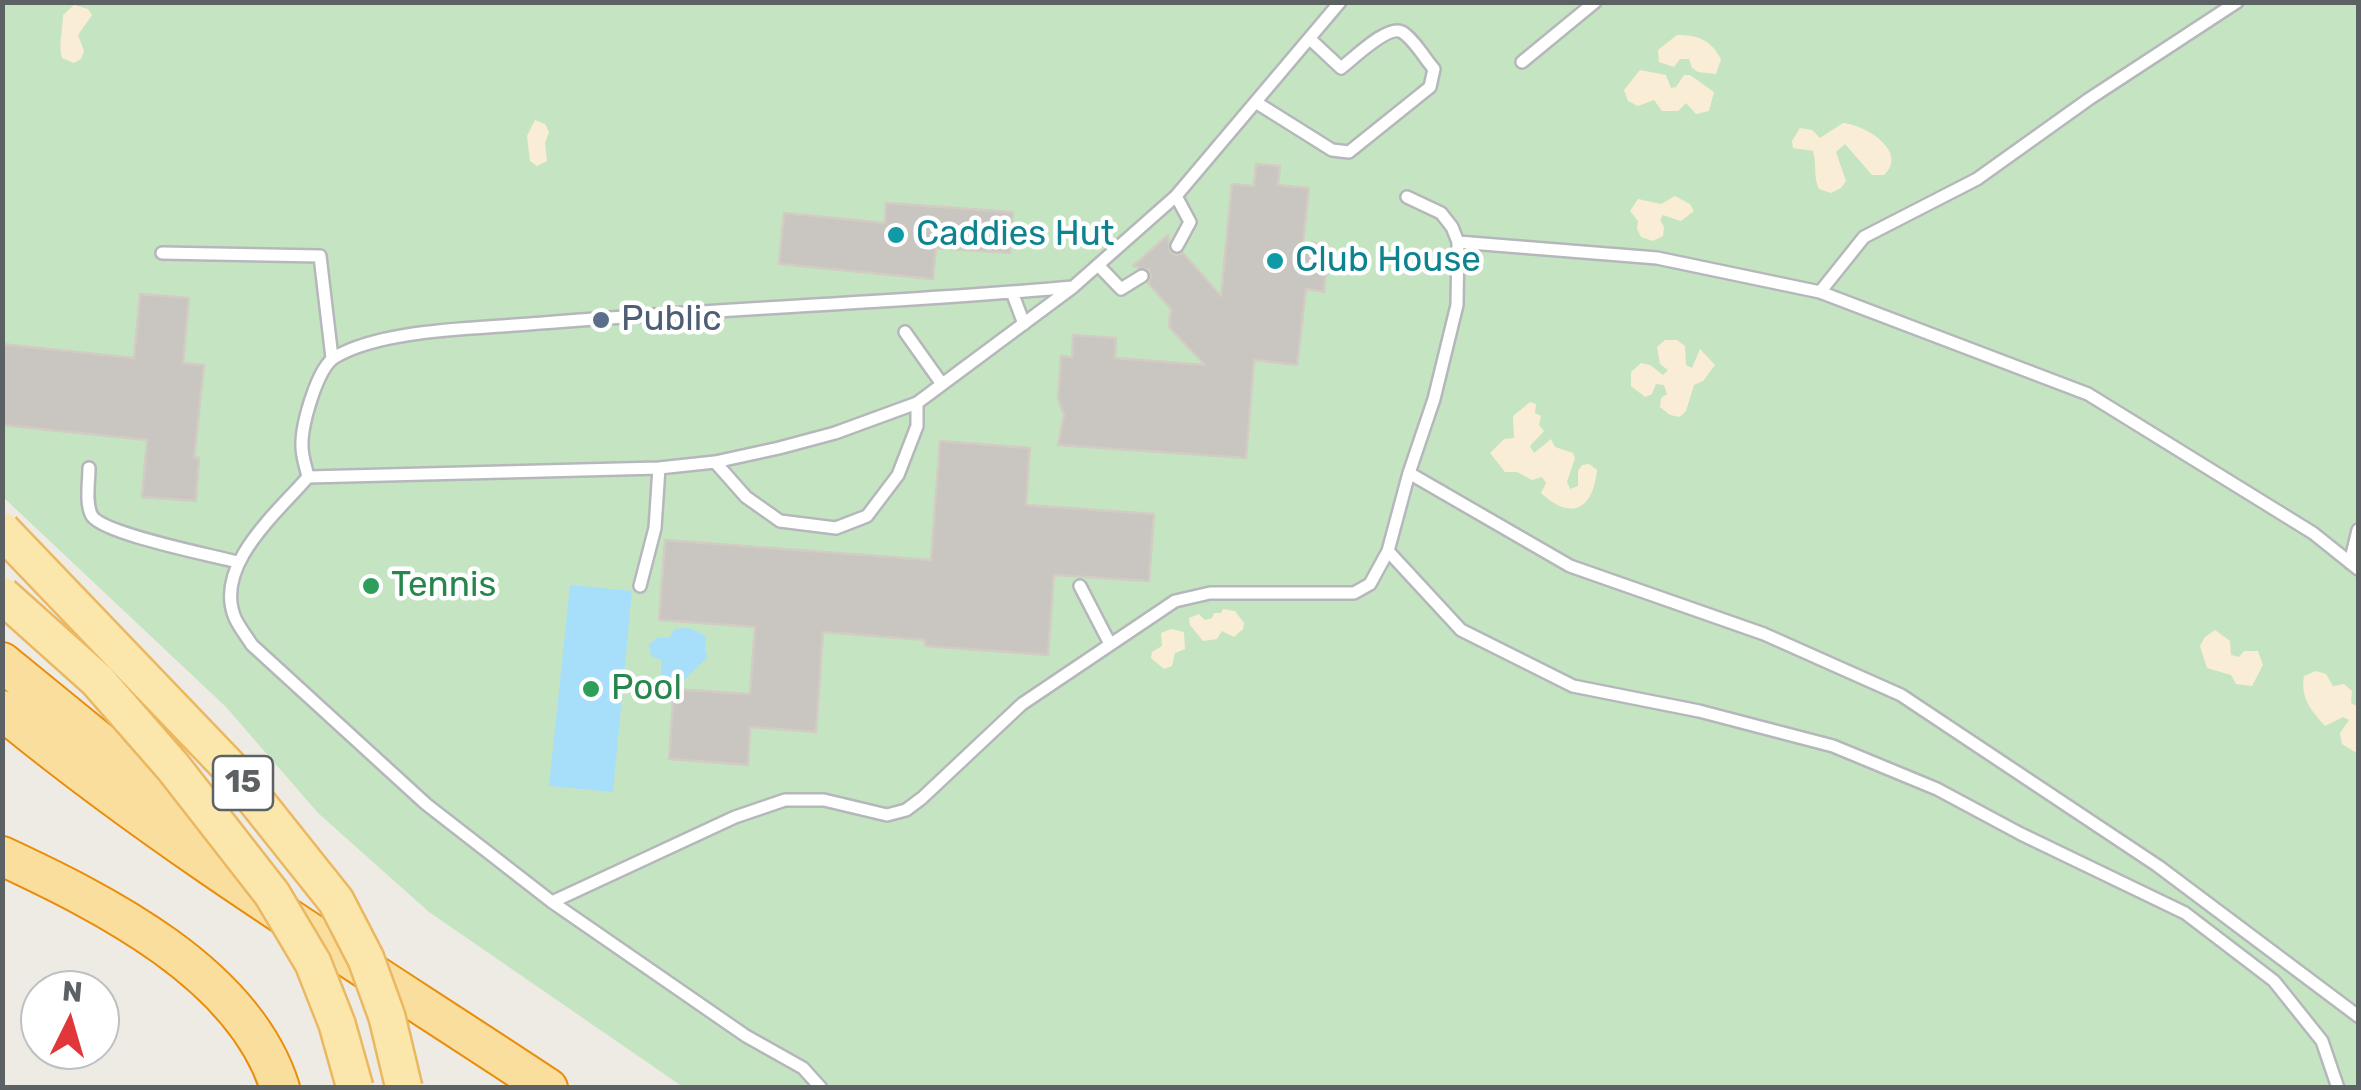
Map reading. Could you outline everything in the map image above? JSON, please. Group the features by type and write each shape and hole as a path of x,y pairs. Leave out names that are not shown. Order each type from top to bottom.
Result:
{"highway":[{"path":"2,638 173,767"},
{"path":"2,662 144,778 213,867"},
{"path":"2,710 213,867 548,1088"},
{"path":"2,856 158,938 211,984 251,1031 280,1088"}],"main road":[{"name":"15","path":"2,530 230,768 336,901 366,959 387,1016 404,1088"},
{"name":"15","path":"2,595 97,680 173,767 272,894 314,963 355,1088"}],"lane":[{"path":"821,1088 803,1068 746,1036 552,902 426,804 252,645 235,618 229,591 237,562 308,477 659,468 715,462 836,434 917,404 1073,286 1176,196 1340,2"},
{"path":"1522,62 1596,2"},
{"path":"1820,292 1864,237 1977,179 2089,99 2237,2"},
{"path":"1256,103 1332,150 1349,152 1434,80 1434,69 1402,32 1393,30 1383,35 1341,68 1310,39"},
{"path":"1176,196 1190,222 1177,246"},
{"path":"552,902 735,818 785,800 824,800 887,816 906,810 1022,704 1175,600 1210,593 1354,593 1370,584 1388,551 1457,305 1458,242 1448,218 1407,197"},
{"path":"1458,242 1657,258 1820,292 2088,394 2313,532 2354,566"},
{"path":"162,253 320,256 332,358 305,414 302,448 308,477"},
{"path":"1098,265 1121,288 1142,276"},
{"path":"332,358 391,337 1073,286"},
{"path":"1012,292 1024,324"},
{"path":"905,332 942,384"},
{"path":"715,462 746,497 780,521 836,528 867,516 898,475 917,426 917,404"},
{"path":"89,468 89,509 94,520 113,530 237,562"},
{"path":"640,586 655,528 659,468"},
{"path":"1409,473 1570,566 1764,634 1902,695 2158,866 2358,1016"},
{"path":"2354,566 2358,530"},
{"path":"1388,551 1461,630 1573,686 1833,746 1937,790 2185,913 2274,981 2322,1041 2338,1088"},
{"path":"1080,586 1110,644"}],"green space":[{"path":"2,3 2358,3 2358,1087 683,1087 429,912 318,813 226,707 3,497"}],"sand":[{"path":"74,5 88,9 92,15 78,35 84,51 74,63 62,58 60,48 63,15"},
{"path":"1677,35 1698,38 1713,47 1721,59 1716,74 1698,72 1689,59 1680,59 1674,67 1659,62 1658,50"},
{"path":"1640,70 1666,75 1671,88 1684,75 1690,75 1714,92 1709,111 1696,114 1686,103 1678,111 1662,111 1654,100 1638,106 1628,101 1624,90"},
{"path":"535,120 545,124 549,132 545,143 547,161 537,166 530,161 527,136"},
{"path":"1843,123 1882,141 1891,157 1890,166 1884,175 1872,175 1845,144 1836,152 1846,181 1831,193 1819,189 1813,151 1793,148 1792,141 1800,128 1812,130 1820,138"},
{"path":"1675,196 1690,204 1694,211 1681,221 1663,215 1663,236 1653,241 1641,237 1638,221 1630,211 1638,199 1661,204"},
{"path":"1665,340 1677,340 1685,346 1686,365 1692,368 1700,349 1715,365 1703,381 1694,385 1686,411 1680,417 1660,407 1661,398 1667,394 1664,385 1656,384 1652,394 1645,397 1631,386 1631,372 1641,363 1663,375 1668,370 1660,364 1657,347"},
{"path":"1530,402 1536,404 1535,413 1541,416 1539,425 1544,431 1530,446 1534,453 1551,439 1555,447 1573,453 1567,482 1570,489 1578,486 1582,465 1589,464 1597,470 1591,494 1579,507 1571,509 1552,502 1541,493 1546,483 1542,477 1532,480 1517,472 1505,472 1490,453 1504,439 1514,438 1513,416"},
{"path":"1223,609 1235,611 1244,623 1243,629 1234,637 1222,631 1217,639 1203,641 1189,618 1199,614 1205,620"},
{"path":"1171,629 1184,632 1185,649 1175,653 1172,666 1164,669 1151,658 1152,652 1162,646 1161,633"},
{"path":"2215,630 2230,641 2231,655 2239,657 2244,651 2258,651 2263,665 2252,686 2236,684 2231,675 2207,668 2200,646"},
{"path":"2316,671 2326,674 2333,686 2344,684 2352,691 2351,703 2358,707 2358,754 2342,744 2340,733 2349,720 2343,717 2325,726 2308,703 2304,676"}],"water":[{"name":"Pool","path":"570,585 632,591 613,792 549,786"},
{"path":"689,628 706,636 708,657 681,683 661,678 661,660 651,656 649,645 657,638 670,637 674,629"}],"building":[{"path":"1256,164 1280,166 1278,185 1309,188 1303,242 1328,244 1324,292 1306,289 1297,365 1254,360 1246,458 1058,445 1064,415 1058,399 1061,356 1072,357 1073,335 1116,338 1115,358 1205,365 1169,327 1171,309 1148,283 1149,270 1133,266 1168,235 1170,252 1183,253 1221,296 1232,184 1254,186"},
{"name":"Caddies Hut","path":"886,203 1013,212 1010,253 936,248 933,279 779,264 784,213 885,223"},
{"path":"140,294 189,298 183,363 204,365 194,458 199,458 196,501 142,497 147,440 2,425 2,344 134,358"},
{"path":"940,441 1030,448 1026,505 1154,514 1149,581 1054,575 1048,655 925,646 925,640 823,632 816,732 750,727 748,765 669,759 674,689 750,694 755,627 659,620 665,540 931,560"}],"place":[{"name":"Caddies Hut","path":"896,235"},
{"name":"Club House","path":"1275,261"},
{"name":"Public","path":"601,320"},
{"name":"Tennis","path":"371,586"},
{"name":"Pool","path":"591,689"}]}
